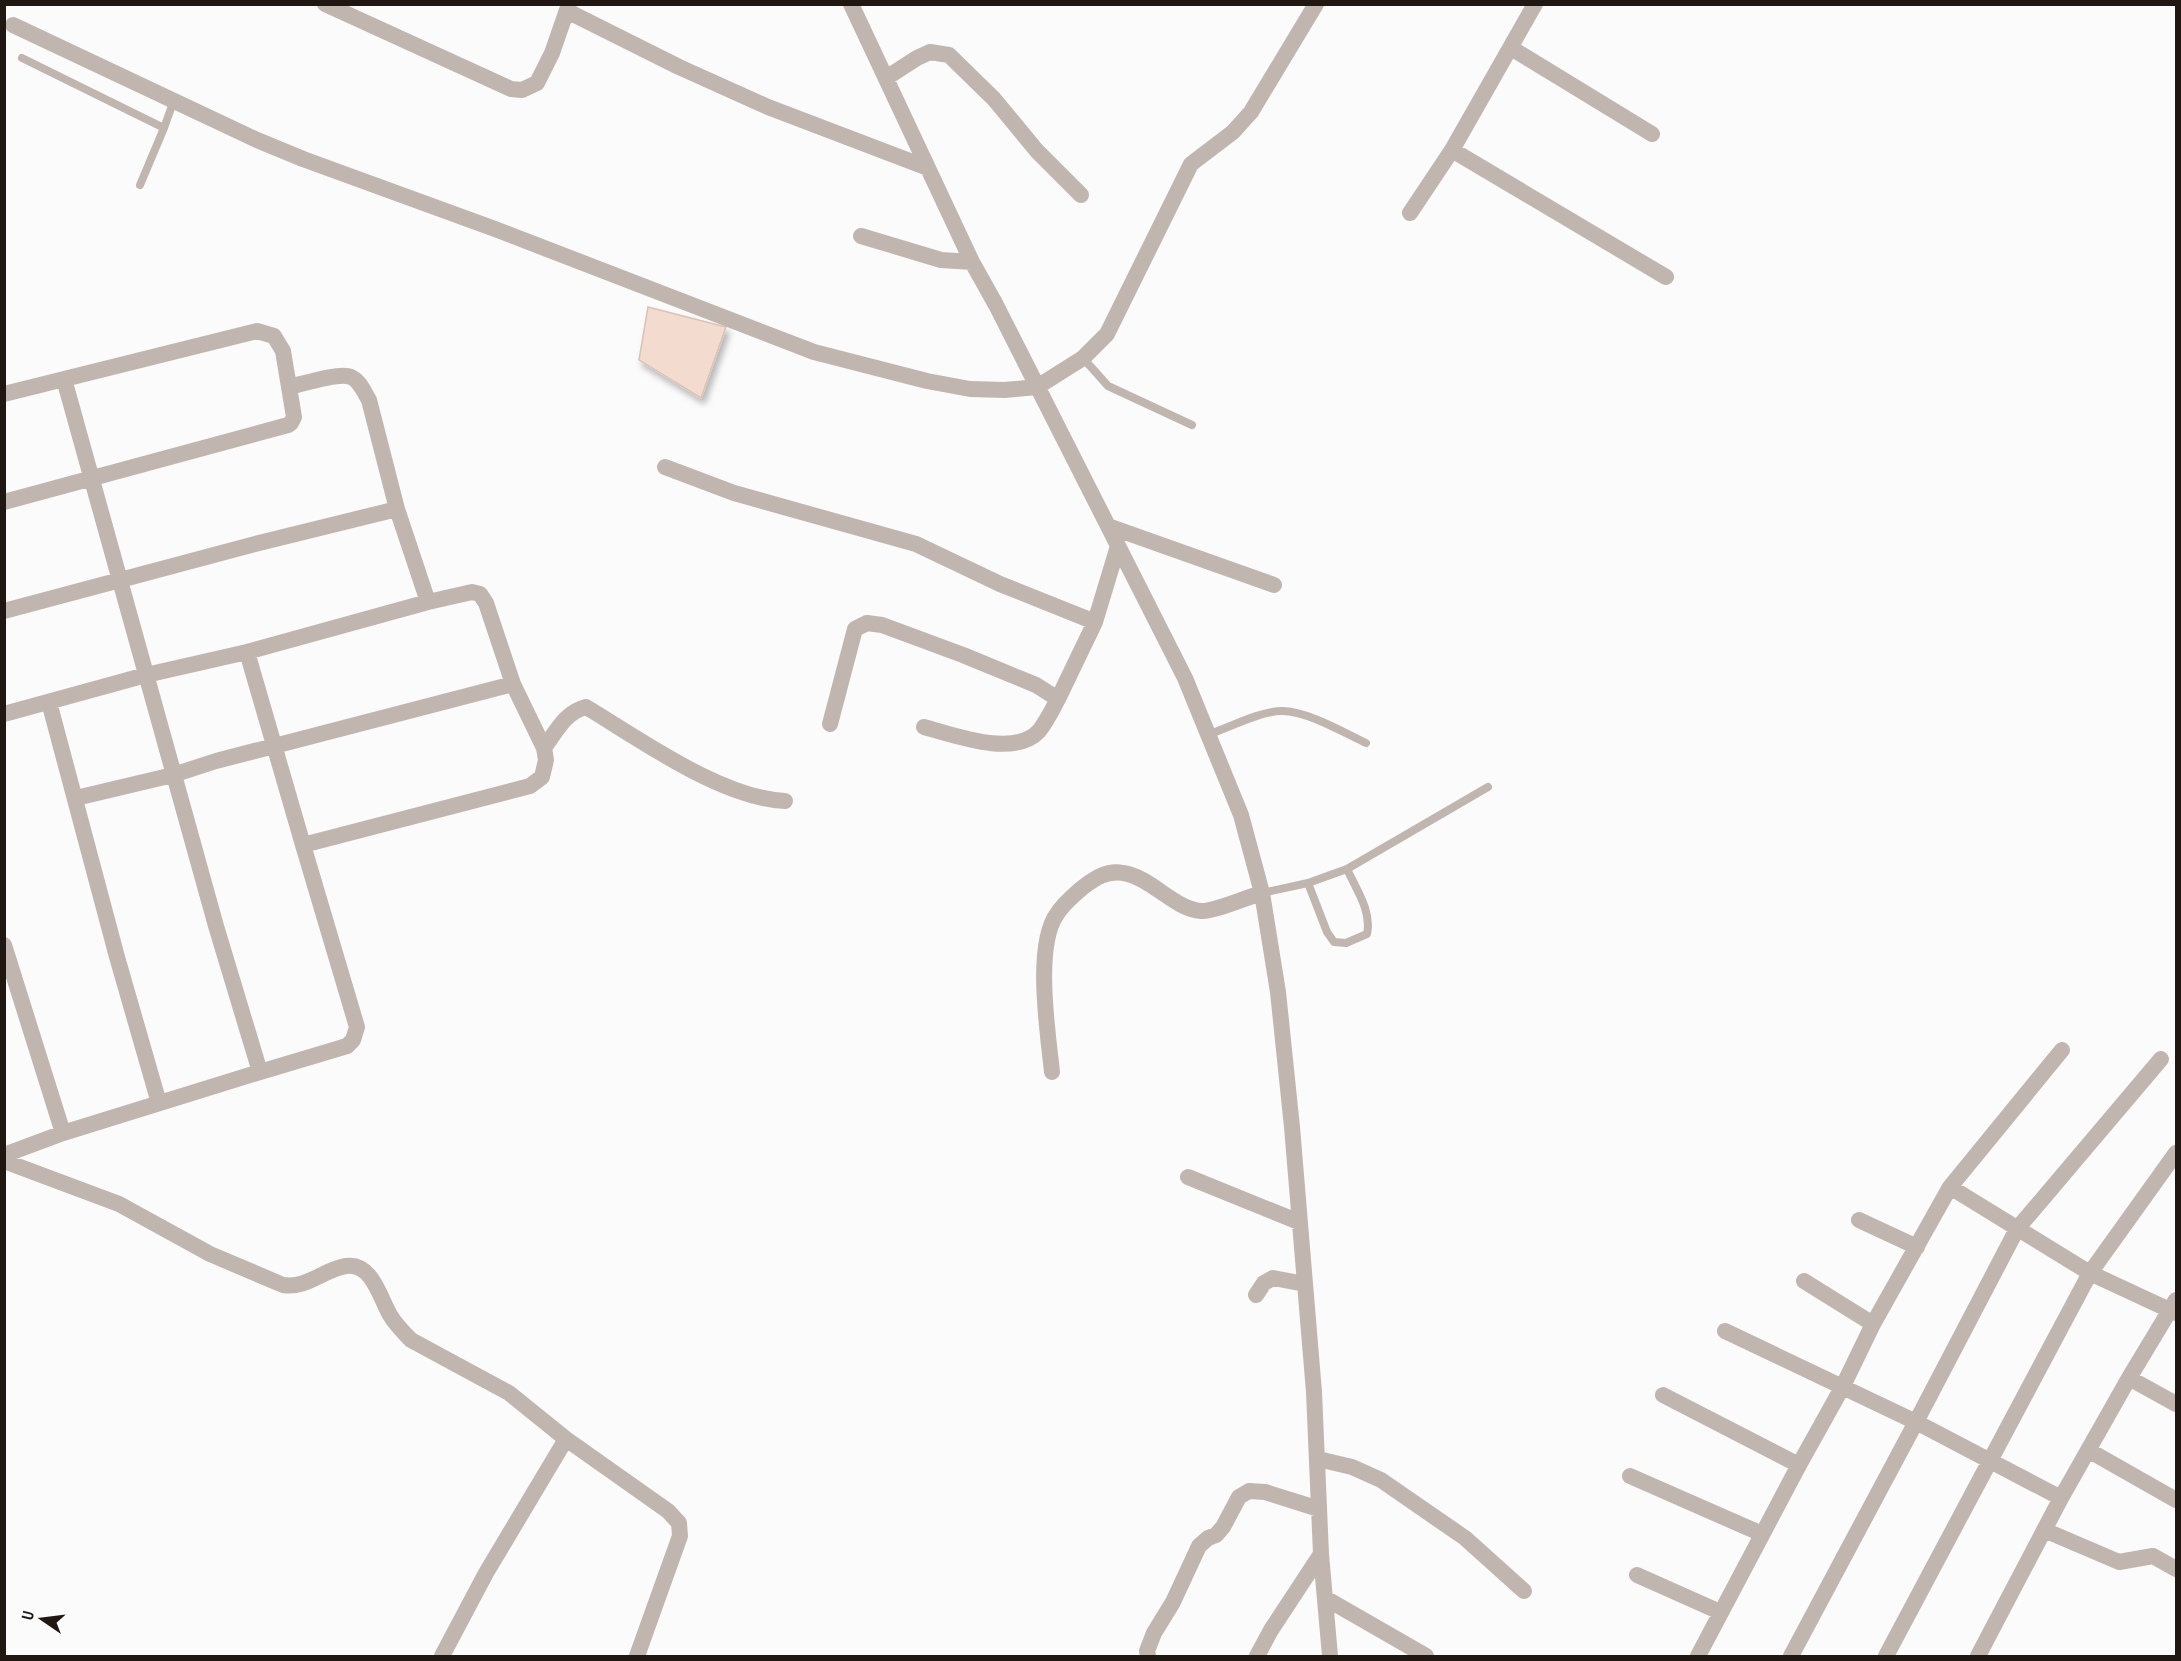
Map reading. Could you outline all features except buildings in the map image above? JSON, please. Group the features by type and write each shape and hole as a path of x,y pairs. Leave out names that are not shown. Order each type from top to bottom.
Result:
{"street":[{"path":"325,4 511,89 522,90 537,83 552,53 568,8 679,67 751,99 928,168"},
{"path":"851,4 972,262 1185,678 1210,734 1241,815 1262,893 1278,992 1305,1284 1318,1459 1321,1554 1330,1656"},
{"path":"13,25 257,140 303,159 495,229 814,352 927,381 970,389 1005,390 1037,387 1083,358 1107,334 1191,164 1233,132 1251,112 1316,4"},
{"path":"1410,213 1452,150 1535,4"},
{"path":"1511,48 1652,134"},
{"path":"886,78 930,52 949,55 994,99 1037,151 1081,195"},
{"path":"1452,150 1666,277"},
{"path":"861,236 940,260 972,262"},
{"path":"4,394 257,331 274,336 283,351 294,417 288,425 4,502"},
{"path":"289,387 339,376 351,377 360,384 369,400 397,509 429,602"},
{"path":"64,379 173,775 260,1072"},
{"path":"665,466 752,498 916,544 1000,584 1095,622"},
{"path":"4,611 397,509"},
{"path":"1108,526 1274,585"},
{"path":"924,727 999,744 1023,742 1038,732 1049,717 1095,622 1118,546"},
{"path":"4,714 146,675 247,652 429,602 472,592 480,594 486,603 513,684 544,748 546,760 542,777 530,786 303,845"},
{"path":"830,724 855,629 867,623 882,625 963,654 1036,685 1058,699"},
{"path":"4,1155 63,1132 346,1046 353,1040 357,1027 247,652"},
{"path":"76,798 173,775 513,684"},
{"path":"49,702 117,957 159,1103"},
{"path":"544,748 565,719 575,710 586,707 714,781 753,797 785,801"},
{"path":"1052,1072 1044,969 1048,939 1055,915 1073,896 1093,880 1109,872 1125,873 1142,879 1189,908 1201,911 1214,910 1262,893"},
{"path":"4,945 63,1132"},
{"path":"1698,1656 1950,1186 2062,1050"},
{"path":"1791,1656 2017,1229 2161,1059"},
{"path":"1886,1656 2090,1273 2176,1152"},
{"path":"4,1161 119,1204 210,1254 284,1285 297,1286 346,1266 357,1266 371,1276 390,1315 411,1340 509,1393 567,1439 668,1511 679,1524 680,1536 637,1656"},
{"path":"1188,1177 1299,1222"},
{"path":"1950,1186 2090,1273 2174,1307 2129,1378 2061,1498 1978,1656"},
{"path":"1859,1220 1917,1247"},
{"path":"1256,1295 1264,1283 1273,1278 1305,1284"},
{"path":"1804,1281 1874,1324"},
{"path":"1725,1331 1916,1422 2061,1498"},
{"path":"2129,1378 2176,1404"},
{"path":"1663,1395 1799,1465"},
{"path":"442,1656 486,1573 567,1439"},
{"path":"2088,1450 2176,1500"},
{"path":"1318,1459 1352,1467 1381,1480 1465,1538 1524,1591"},
{"path":"1630,1476 1762,1534"},
{"path":"1148,1656 1154,1633 1173,1602 1199,1546 1208,1538 1216,1535 1223,1527 1239,1497 1250,1491 1265,1492 1319,1509"},
{"path":"2044,1530 2119,1562 2153,1556 2176,1569"},
{"path":"1257,1656 1271,1630 1321,1554"},
{"path":"1637,1575 1720,1612"},
{"path":"1325,1598 1426,1656"}],"lane":[{"path":"22,58 164,128"},
{"path":"140,185 174,99"},
{"path":"1083,358 1108,386 1191,425"},
{"path":"1210,734 1253,718 1281,711 1302,715 1366,742"},
{"path":"1262,893 1308,883 1347,869 1488,787"},
{"path":"1308,883 1327,932 1334,942 1346,943 1367,934 1369,926 1368,915 1347,869"}]}
